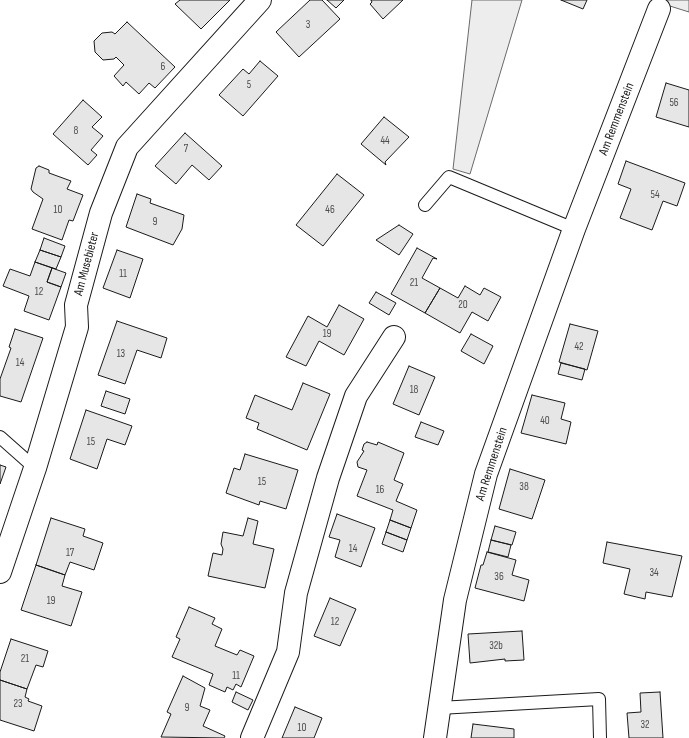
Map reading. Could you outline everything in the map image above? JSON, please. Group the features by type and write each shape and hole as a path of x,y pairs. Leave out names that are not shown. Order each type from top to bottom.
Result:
{"street":[{"name":"Am Musebieter","path":"0,572 35,468 77,327 76,305 101,213 127,147 260,0"},
{"name":"Am Remmenstein","path":"435,738 455,600 486,474 574,229 659,9"},
{"path":"252,738 288,652 296,593 328,478 356,396 394,337"}],"lane":[{"path":"425,205 449,177 574,229"},
{"path":"0,437 35,468"},
{"path":"439,708 599,699 600,738"}],"shaded area":[{"path":"472,0 522,0 470,174 453,169"},
{"path":"689,0 689,12 654,1"}],"building":[{"path":"180,0 230,0 201,29 175,4"},
{"path":"310,0 322,0 340,19 299,57 276,32"},
{"path":"327,0 344,0 336,8"},
{"path":"371,0 403,0 383,19 370,4 372,2"},
{"path":"561,0 587,0 583,9"},
{"path":"127,22 175,67 155,88 149,83 139,94 126,82 123,86 114,76 124,65 116,57 114,59 103,60 95,52 94,41 102,33 112,32 115,34"},
{"path":"260,61 278,76 243,116 219,95 243,69 249,74"},
{"path":"666,83 689,90 689,127 656,117"},
{"path":"83,100 102,117 92,127 103,136 91,150 97,155 88,165 53,134"},
{"path":"384,117 409,137 385,162 386,165 361,144"},
{"path":"185,133 222,166 209,180 192,165 176,184 155,166"},
{"path":"626,161 685,183 677,206 663,201 652,230 620,218 631,189 618,184"},
{"path":"39,166 49,170 49,173 71,181 67,189 83,195 73,221 69,220 62,240 32,229 43,199 31,189 36,168"},
{"path":"337,174 364,195 323,246 296,225"},
{"path":"137,194 151,199 150,203 184,215 182,229 173,245 126,227"},
{"path":"399,225 413,234 399,255 376,240"},
{"path":"44,238 65,246 61,257 40,250"},
{"path":"417,248 437,259 433,258 422,278 440,288 425,313 391,294"},
{"path":"40,250 61,257 56,269 35,262"},
{"path":"117,250 143,259 130,298 103,288"},
{"path":"35,262 52,268 47,282 61,287 49,320 24,311 29,296 3,286 10,269 30,276"},
{"path":"52,268 66,273 61,287 47,282"},
{"path":"465,286 480,295 484,288 501,297 488,321 472,312 460,333 425,313 440,288 458,298"},
{"path":"376,292 396,303 389,315 369,303"},
{"path":"339,305 364,319 344,355 319,341 306,366 286,357 308,316 327,327"},
{"path":"117,321 167,338 161,358 137,350 125,384 98,375"},
{"path":"570,324 598,331 587,370 559,362"},
{"path":"15,329 43,338 21,402 0,396 0,379 11,348 9,347"},
{"path":"471,334 493,346 484,364 461,351"},
{"path":"561,363 585,369 582,380 558,374"},
{"path":"409,366 435,377 419,415 393,404"},
{"path":"303,383 330,394 307,450 257,429 259,423 246,418 255,395 292,410"},
{"path":"106,391 130,399 125,414 101,406"},
{"path":"532,395 565,403 561,419 571,422 566,444 521,433"},
{"path":"86,410 132,426 125,445 107,439 97,469 70,459"},
{"path":"421,422 444,431 438,445 415,437"},
{"path":"367,442 377,445 378,442 404,453 394,480 403,484 396,501 417,510 411,528 390,520 393,510 357,496 367,470 358,467 357,462 364,451 362,450 364,444"},
{"path":"245,454 298,470 286,509 260,501 259,505 226,493 234,468 240,470"},
{"path":"0,465 6,467 0,484"},
{"path":"510,469 545,480 532,519 499,509"},
{"path":"337,514 375,528 361,567 335,557 340,540 329,537"},
{"path":"51,518 85,529 83,536 103,543 94,570 70,562 65,575 36,565"},
{"path":"248,518 258,521 253,544 274,549 265,588 208,576 213,553 222,555 223,549 221,544 223,532 243,536"},
{"path":"390,520 411,528 407,540 386,532"},
{"path":"495,526 516,532 512,545 491,540"},
{"path":"386,532 407,540 403,552 382,544"},
{"path":"491,540 511,545 508,557 488,552"},
{"path":"607,542 682,556 672,597 646,592 645,599 624,594 630,569 603,563"},
{"path":"487,552 516,560 512,575 529,580 524,601 475,588 481,565 483,565"},
{"path":"36,565 65,575 62,586 82,592 71,626 21,610"},
{"path":"330,598 356,609 340,646 314,636"},
{"path":"189,607 215,618 212,624 222,629 215,646 237,655 240,650 254,656 241,687 236,684 233,690 227,687 225,692 209,685 213,674 172,657 180,639 176,637"},
{"path":"522,631 524,660 505,661 505,659 470,663 468,634"},
{"path":"11,639 48,651 43,667 36,665 27,689 0,680 0,672"},
{"path":"183,676 205,688 200,706 210,710 203,726 225,736 224,738 161,737 171,714 167,712"},
{"path":"0,680 27,689 25,697 29,699 28,701 42,706 34,731 0,720"},
{"path":"236,692 253,700 248,710 232,702"},
{"path":"660,692 663,738 629,738 627,713 641,712 640,693"},
{"path":"295,707 322,718 314,738 282,738"},
{"path":"473,724 514,729 514,738 471,738"}]}
